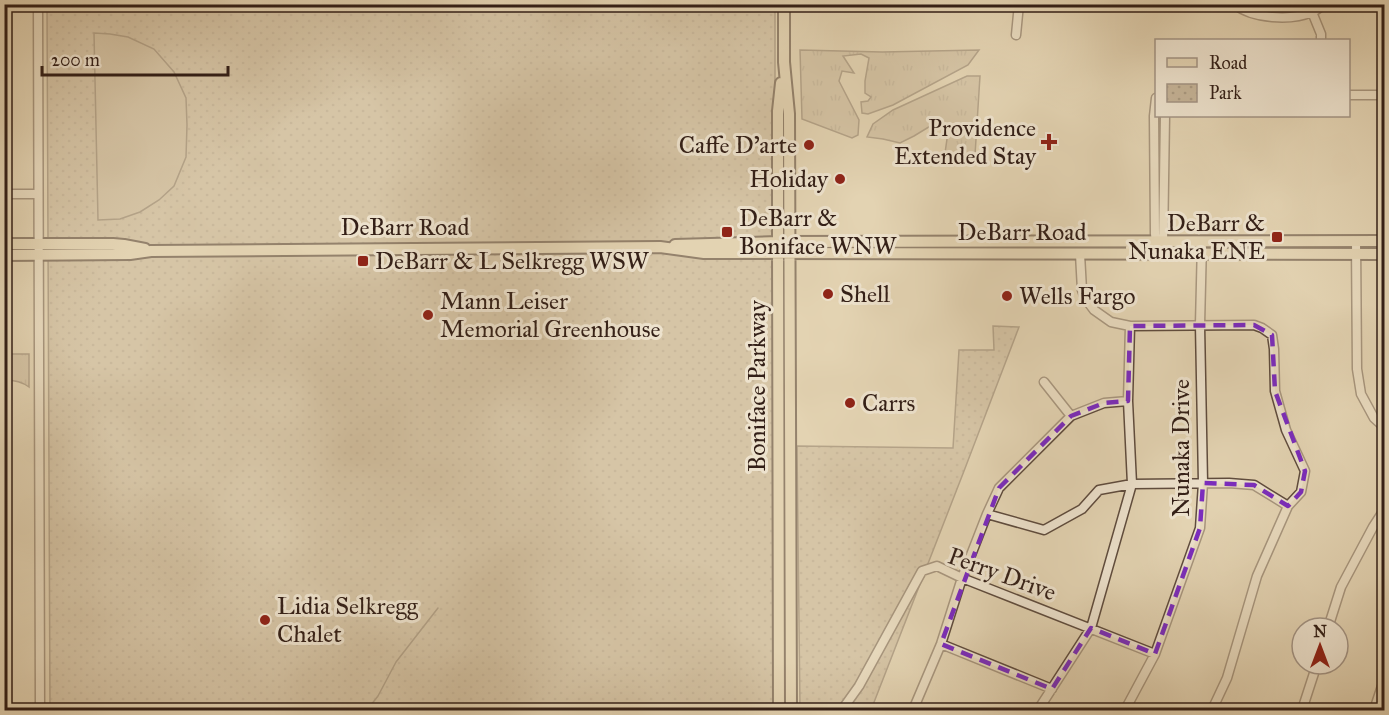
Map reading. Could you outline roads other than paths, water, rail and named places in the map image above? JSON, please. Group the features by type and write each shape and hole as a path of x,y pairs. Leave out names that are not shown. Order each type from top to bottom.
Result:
{"main road":[{"name":"Boniface Parkway","path":"784,4 784,62 789,114 791,711"},
{"name":"Boniface Parkway","path":"779,711 778,111 784,62"},
{"name":"DeBarr Road","path":"4,255 38,249 124,245 151,251 660,247 686,244 789,247 1064,242 1160,244 1384,241"},
{"path":"994,253 1005,248 1049,249 1064,242"},
{"name":"DeBarr Road","path":"4,244 38,249"},
{"name":"DeBarr Road","path":"789,247 994,253 1384,254"}],"street":[{"path":"38,4 40,711"},
{"path":"1016,35 1019,4"},
{"path":"1234,4 1248,13 1279,17 1312,12 1324,4"},
{"path":"1312,12 1321,39"},
{"path":"1350,95 1384,95"},
{"path":"1155,107 1160,244"},
{"path":"1160,244 1165,117"},
{"path":"4,194 38,194"},
{"path":"1356,241 1357,369 1361,394 1374,418 1384,427"},
{"name":"Nunaka Drive","path":"1125,711 1155,654 1200,528 1203,483 1200,325 1202,242"},
{"path":"1178,254 1160,244 1080,254 1082,290 1085,298 1094,310 1111,322 1130,326 1254,325 1272,335 1275,391 1286,430 1305,471 1301,492 1288,507 1257,576 1227,678 1212,711"},
{"path":"1038,711 1091,628 1132,484 1128,401 1130,326"},
{"path":"1044,382 1071,416"},
{"path":"916,710 941,644 962,578 999,488 1071,416 1104,403 1128,401"},
{"path":"987,514 1044,530 1082,509 1099,490 1132,484 1254,485 1288,507"},
{"path":"1332,616 1341,587 1384,510"},
{"name":"Perry Drive","path":"835,711 844,707 859,686 922,571 937,567 1155,654"},
{"path":"941,644 1052,688"},
{"path":"1302,711 1313,676"},
{"path":"1374,711 1384,680"}],"waterway":[{"path":"367,710 378,696 396,662 438,608"}],"place":[{"name":"Providence Extended Stay","path":"1049,142"},
{"name":"Caffe D'arte","path":"809,145"},
{"name":"Holiday","path":"840,179"},
{"name":"DeBarr & Boniface WNW","path":"727,232"},
{"name":"DeBarr & Nunaka ENE","path":"1277,237"},
{"name":"DeBarr & L Selkregg WSW","path":"363,261"},
{"name":"Shell","path":"828,294"},
{"name":"Wells Fargo","path":"1007,296"},
{"name":"Mann Leiser Memorial Greenhouse","path":"428,315"},
{"name":"Carrs","path":"850,403"},
{"name":"Lidia Selkregg Chalet","path":"265,620"}]}
